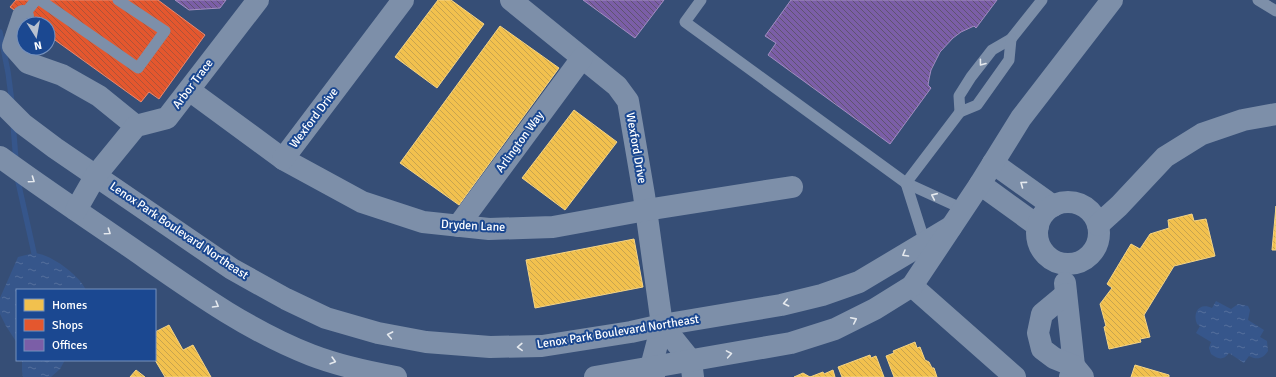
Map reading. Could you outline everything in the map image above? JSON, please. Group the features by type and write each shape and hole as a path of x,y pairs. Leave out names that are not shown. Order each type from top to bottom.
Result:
{"street":[{"name":"Arbor Trace","path":"136,126 167,118 258,0"},
{"name":"Wexford Drive","path":"283,159 403,0"},
{"name":"Wexford Drive","path":"510,0 617,86 628,101 646,210 662,325"},
{"path":"594,377 692,369 791,343 835,329 875,309 912,286 980,184 1021,118 1105,3"},
{"path":"29,8 13,46 28,63 62,75 99,96 136,126 96,175 76,210"},
{"name":"Arlington Way","path":"458,226 582,58"},
{"name":"Dryden Lane","path":"189,90 283,159 362,202 423,222 489,228 553,227 646,210 792,187"},
{"name":"Lenox Park Boulevard Northeast","path":"0,101 23,124 55,148 239,272 286,299 326,318 378,333 426,342 490,348 542,346 631,332 781,304 822,295 858,282 951,228"},
{"path":"1098,225 1119,206 1165,157 1202,134 1243,120 1276,114"},
{"path":"0,157 211,303 267,334 311,355 369,372 396,377"},
{"path":"993,163 1053,206"},
{"path":"980,184 1038,226"},
{"path":"1062,202 1080,204 1088,209 1094,216 1098,225 1099,235 1096,245 1090,254 1082,260 1072,263 1062,263 1053,260 1040,247 1038,226 1040,220 1053,206 1062,202"},
{"path":"1062,263 1076,374"},
{"path":"912,286 1015,377"},
{"path":"1066,294 1042,314 1038,333 1042,349 1076,374"},
{"path":"662,325 692,369"},
{"path":"653,372 662,325"}],"lane":[{"path":"40,0 138,68 165,31 118,0"},
{"path":"701,0 685,22 906,183 963,208"},
{"path":"960,112 959,96 971,77 992,50 1011,39 1042,0"},
{"path":"1258,0 1276,11"},
{"path":"906,183 960,112 977,105 1009,60 1011,39"},
{"path":"906,183 925,242"}],"water":[{"path":"34,253 48,257 64,266 71,272 85,289 16,289 16,341 0,314 0,298 18,257"},
{"path":"1216,301 1231,309 1238,304 1248,306 1250,310 1248,320 1264,330 1260,337 1267,341 1268,351 1264,356 1255,358 1249,356 1244,363 1229,353 1223,358 1216,357 1211,354 1209,348 1211,342 1196,333 1200,326 1197,324 1196,312 1204,306 1212,308"},
{"path":"22,361 64,361 60,369 51,377 23,377"}],"building: Homes":[{"path":"438,0 451,0 484,24 437,88 395,57"},
{"path":"500,26 559,68 459,205 400,163"},
{"path":"574,110 617,142 565,210 522,178"},
{"path":"1276,206 1276,250 1272,250"},
{"path":"1192,214 1194,221 1206,219 1215,256 1174,266 1144,315 1150,337 1140,339 1141,342 1109,349 1104,327 1106,326 1100,304 1112,288 1107,284 1131,244 1140,249 1150,234 1169,228 1168,220"},
{"path":"634,239 643,287 535,308 526,260"},
{"path":"169,325 183,350 193,345 211,377 165,377 156,361 156,332"},
{"path":"915,342 917,348 920,347 925,360 929,362 932,368 934,368 937,377 894,377 886,356 894,353 893,351"},
{"path":"870,355 871,358 876,356 884,377 842,377 838,367"},
{"path":"1135,365 1169,375 1169,377 1131,377"},
{"path":"136,370 145,377 130,377"},
{"path":"833,370 835,377 810,377 823,372 824,374"},
{"path":"803,373 810,377 794,377"}],"building: Shops":[{"path":"16,0 158,0 205,35 159,99 149,92 141,102 56,41 56,16 22,16 10,7"}],"building: Offices":[{"path":"175,0 226,0 220,8 189,10"},
{"path":"583,0 664,0 635,38"},
{"path":"791,0 997,0 976,28 974,26 961,32 940,52 931,70 928,85 931,88 890,144 768,55 776,43 765,36"}],"waterway":[{"path":"0,32 8,72 12,103"},
{"path":"13,123 16,161"},
{"path":"17,177 34,253"}]}
